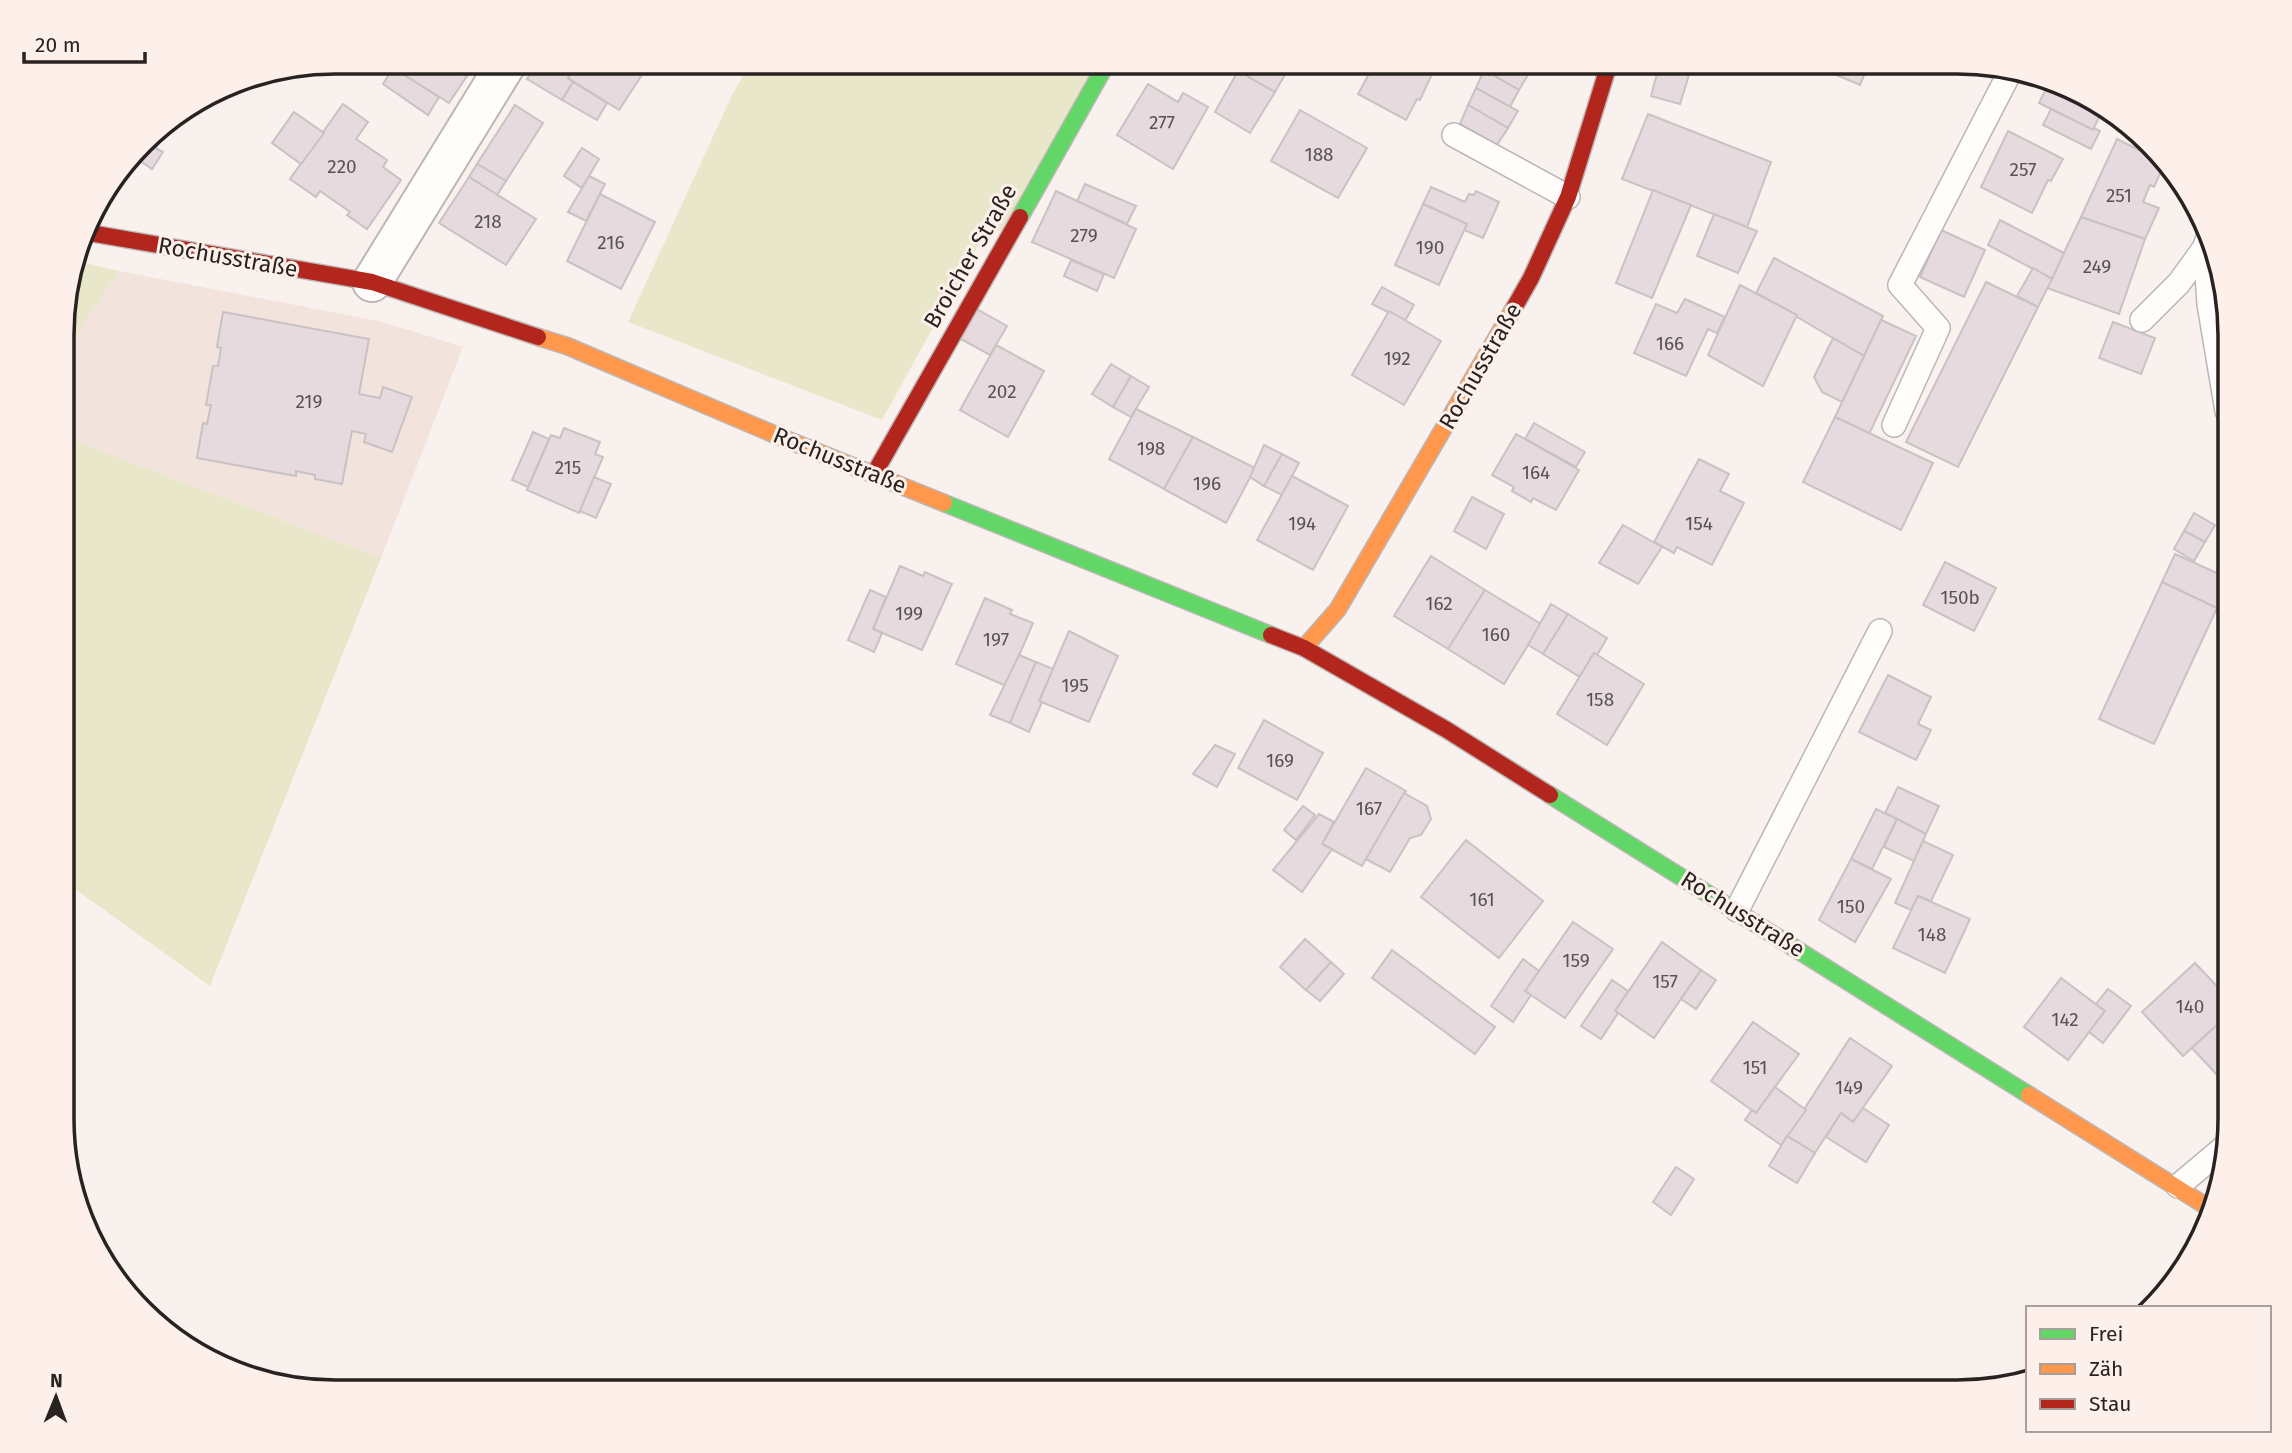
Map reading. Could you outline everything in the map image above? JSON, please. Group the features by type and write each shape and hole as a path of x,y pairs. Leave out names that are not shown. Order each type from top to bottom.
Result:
{"street":[{"path":"372,282 500,74"},
{"name":"Broicher Straße","path":"874,474 1101,74"},
{"name":"Rochusstraße","path":"1304,648 1338,608 1531,278 1568,197 1606,74"},
{"name":"Rochusstraße","path":"94,234 372,282 567,346 778,436 1304,648 1447,730 2204,1204"}],"lane":[{"path":"1894,425 1938,328 1900,285 2006,79"},
{"path":"1454,135 1568,197"},
{"path":"2141,320 2179,283 2203,247"},
{"path":"2207,256 2209,304 2218,358"},
{"path":"1737,910 1880,631"},
{"path":"2178,1186 2216,1154"}],"shaded area":[{"path":"119,271 383,322 463,347 381,558 74,441 74,336"}],"green space":[{"path":"744,74 1092,74 1003,230 984,235 882,420 628,322 733,93"},
{"path":"83,263 119,271 74,337 76,301"},
{"path":"74,441 381,558 210,986 74,888"}],"building":[{"path":"389,74 403,74 439,97 428,115 383,84"},
{"path":"403,74 464,74 467,76 449,103"},
{"path":"530,74 566,74 573,82 562,100 527,79"},
{"path":"571,74 643,74 619,110 568,78"},
{"path":"1236,74 1243,74 1275,92 1250,133 1215,112"},
{"path":"1243,74 1285,74 1275,92"},
{"path":"1369,74 1432,74 1420,100 1417,99 1406,120 1358,94"},
{"path":"1482,74 1491,74 1519,90 1510,107 1476,88"},
{"path":"1491,74 1528,74 1519,90"},
{"path":"1657,74 1689,75 1680,104 1651,96"},
{"path":"1834,74 1865,74 1860,85"},
{"path":"573,82 607,103 597,120 562,100"},
{"path":"1148,84 1178,102 1183,93 1208,107 1173,169 1117,135"},
{"path":"1476,88 1518,111 1508,128 1468,105"},
{"path":"2046,89 2073,100 2100,116 2093,130 2039,103"},
{"path":"343,104 368,122 356,139 387,160 383,167 401,180 367,229 347,215 350,212 320,191 316,197 290,179"},
{"path":"515,105 543,123 506,181 477,164"},
{"path":"1468,105 1508,128 1497,145 1460,124"},
{"path":"2051,109 2100,131 2091,149 2043,125"},
{"path":"1300,110 1367,148 1338,198 1271,161"},
{"path":"294,112 324,133 301,164 272,143"},
{"path":"1648,114 1771,162 1747,227 1622,179"},
{"path":"2008,131 2063,159 2051,181 2048,180 2032,213 1981,187"},
{"path":"2117,139 2145,153 2161,171 2154,187 2150,185 2143,202 2159,208 2145,239 2081,217"},
{"path":"153,147 163,152 152,169 140,160"},
{"path":"582,148 599,159 582,188 564,176"},
{"path":"477,164 506,181 497,195 469,177"},
{"path":"589,176 605,184 586,221 568,212"},
{"path":"469,177 536,219 506,265 439,223"},
{"path":"1085,184 1136,206 1127,224 1077,201"},
{"path":"1431,187 1465,202 1469,194 1474,195 1476,191 1499,202 1483,238 1464,230 1467,224 1423,204"},
{"path":"1653,190 1691,205 1652,298 1616,283"},
{"path":"1056,191 1136,229 1114,278 1032,242"},
{"path":"600,194 655,222 621,289 567,261"},
{"path":"1423,204 1467,224 1439,285 1395,265"},
{"path":"1714,214 1757,231 1738,273 1697,256"},
{"path":"2081,217 2145,239 2119,314 2047,288"},
{"path":"2000,220 2064,253 2052,279 1988,245"},
{"path":"1941,230 1985,250 1964,297 1920,277"},
{"path":"1774,258 1883,316 1864,356 1756,293"},
{"path":"1071,260 1104,274 1097,291 1064,276"},
{"path":"2033,268 2052,279 2038,307 2017,296"},
{"path":"1986,282 2038,307 1958,467 1906,442"},
{"path":"1740,285 1797,315 1763,386 1708,355"},
{"path":"1382,287 1414,305 1405,321 1372,304"},
{"path":"1685,299 1725,317 1717,333 1708,329 1686,376 1634,353 1656,304 1677,313"},
{"path":"975,308 1007,326 990,355 959,338"},
{"path":"1389,311 1441,341 1404,405 1352,375"},
{"path":"223,312 369,339 359,394 380,398 383,387 412,397 392,452 364,442 366,434 352,431 342,484 315,479 315,475 296,471 296,476 197,458 203,423 207,424 211,405 206,405 213,366 218,366 221,348 217,347"},
{"path":"1881,320 1916,336 1869,434 1835,417"},
{"path":"2113,322 2155,338 2141,374 2099,358"},
{"path":"1833,338 1864,356 1842,402 1822,392 1814,377"},
{"path":"996,345 1044,371 1008,437 960,410"},
{"path":"1111,364 1131,376 1113,407 1092,394"},
{"path":"1131,376 1149,387 1131,417 1113,407"},
{"path":"1136,409 1193,437 1164,489 1109,459"},
{"path":"1835,417 1933,463 1901,530 1803,482"},
{"path":"1534,423 1585,452 1576,467 1525,439"},
{"path":"564,428 600,442 595,454 603,457 579,513 527,490 551,435 560,438"},
{"path":"533,432 549,439 528,487 512,480"},
{"path":"1516,434 1579,470 1556,510 1533,498 1531,502 1512,491 1514,487 1492,475"},
{"path":"1193,437 1255,468 1226,523 1164,489"},
{"path":"1264,445 1282,454 1264,486 1250,477"},
{"path":"1282,454 1299,463 1282,495 1264,486"},
{"path":"1699,459 1729,474 1720,491 1744,503 1712,565 1677,547 1674,553 1654,542"},
{"path":"1292,476 1348,506 1313,570 1257,540"},
{"path":"594,477 611,484 596,518 580,511"},
{"path":"1472,497 1504,514 1486,549 1454,531"},
{"path":"2194,513 2215,525 2205,542 2184,531"},
{"path":"1623,525 1662,547 1638,584 1599,563"},
{"path":"2184,531 2205,542 2194,561 2174,549"},
{"path":"2175,554 2218,573 2217,608 2162,582"},
{"path":"1431,556 1485,590 1448,649 1394,616"},
{"path":"1945,562 1996,588 1974,631 1923,605"},
{"path":"900,566 923,576 925,572 952,584 922,650 873,629"},
{"path":"2162,582 2217,608 2154,744 2099,719"},
{"path":"870,590 886,597 873,629 882,633 874,652 848,640"},
{"path":"1485,590 1541,624 1504,684 1448,649"},
{"path":"985,598 1012,610 1010,614 1033,623 1006,686 956,664"},
{"path":"1551,604 1568,614 1543,654 1528,645"},
{"path":"1568,614 1607,638 1597,655 1594,653 1580,677 1543,654"},
{"path":"1069,631 1118,656 1089,722 1039,701"},
{"path":"1594,653 1644,684 1607,745 1557,714"},
{"path":"1019,655 1036,662 1010,723 990,715"},
{"path":"1036,662 1053,669 1029,732 1010,723"},
{"path":"1888,675 1931,697 1918,724 1931,730 1916,760 1859,732"},
{"path":"1264,720 1323,753 1297,800 1238,768"},
{"path":"1215,745 1235,754 1217,787 1193,774"},
{"path":"1366,768 1406,791 1362,866 1322,844"},
{"path":"1898,787 1939,806 1926,834 1885,813"},
{"path":"1404,793 1427,806 1431,819 1421,835 1410,838 1390,872 1366,859"},
{"path":"1303,806 1315,815 1296,840 1284,830"},
{"path":"1876,809 1897,819 1872,869 1851,859"},
{"path":"1319,814 1334,822 1322,844 1332,849 1302,892 1273,870"},
{"path":"1897,819 1926,834 1914,861 1884,847"},
{"path":"1466,840 1543,901 1499,958 1421,897"},
{"path":"1923,841 1953,855 1931,901 1918,896 1911,910 1895,903"},
{"path":"1851,859 1891,879 1855,942 1819,920"},
{"path":"1918,896 1970,919 1945,973 1893,948"},
{"path":"1573,922 1613,949 1565,1018 1525,991"},
{"path":"1305,939 1331,962 1306,990 1280,967"},
{"path":"1662,942 1701,970 1654,1038 1615,1011"},
{"path":"1392,950 1495,1027 1475,1054 1372,978"},
{"path":"1523,959 1539,971 1525,991 1531,995 1513,1022 1491,1006"},
{"path":"1331,962 1344,974 1320,1001 1306,990"},
{"path":"2195,963 2218,987 2218,1024 2183,1056 2142,1012"},
{"path":"1701,970 1716,980 1696,1009 1681,999"},
{"path":"2061,978 2105,1011 2068,1060 2024,1027"},
{"path":"1612,980 1628,991 1601,1039 1581,1026"},
{"path":"2108,989 2131,1006 2103,1043 2089,1032 2105,1011 2096,1004"},
{"path":"1753,1022 1799,1054 1756,1113 1711,1081"},
{"path":"2218,1024 2218,1076 2192,1048"},
{"path":"1850,1038 1892,1066 1853,1122 1841,1113 1815,1153 1787,1136"},
{"path":"1775,1087 1806,1110 1781,1145 1745,1120 1752,1110 1756,1113"},
{"path":"1863,1108 1889,1125 1866,1162 1826,1137 1841,1113 1853,1122"},
{"path":"1787,1136 1815,1153 1797,1183 1769,1166"},
{"path":"1676,1167 1694,1179 1671,1215 1653,1202"}],"traffic: fast":[{"path":"1020,217 1101,74"},
{"path":"944,503 1271,635"},
{"path":"1550,795 2029,1095"}],"traffic: slow":[{"path":"1304,648 1338,609 1514,308"},
{"path":"538,337 567,346 944,503"},
{"path":"2029,1095 2204,1205"}],"traffic: jam":[{"path":"1514,308 1531,278 1568,197 1606,74"},
{"path":"874,474 1020,217"},
{"path":"94,234 372,282 538,337"},
{"path":"1271,635 1304,648 1447,730 1550,795"}]}
